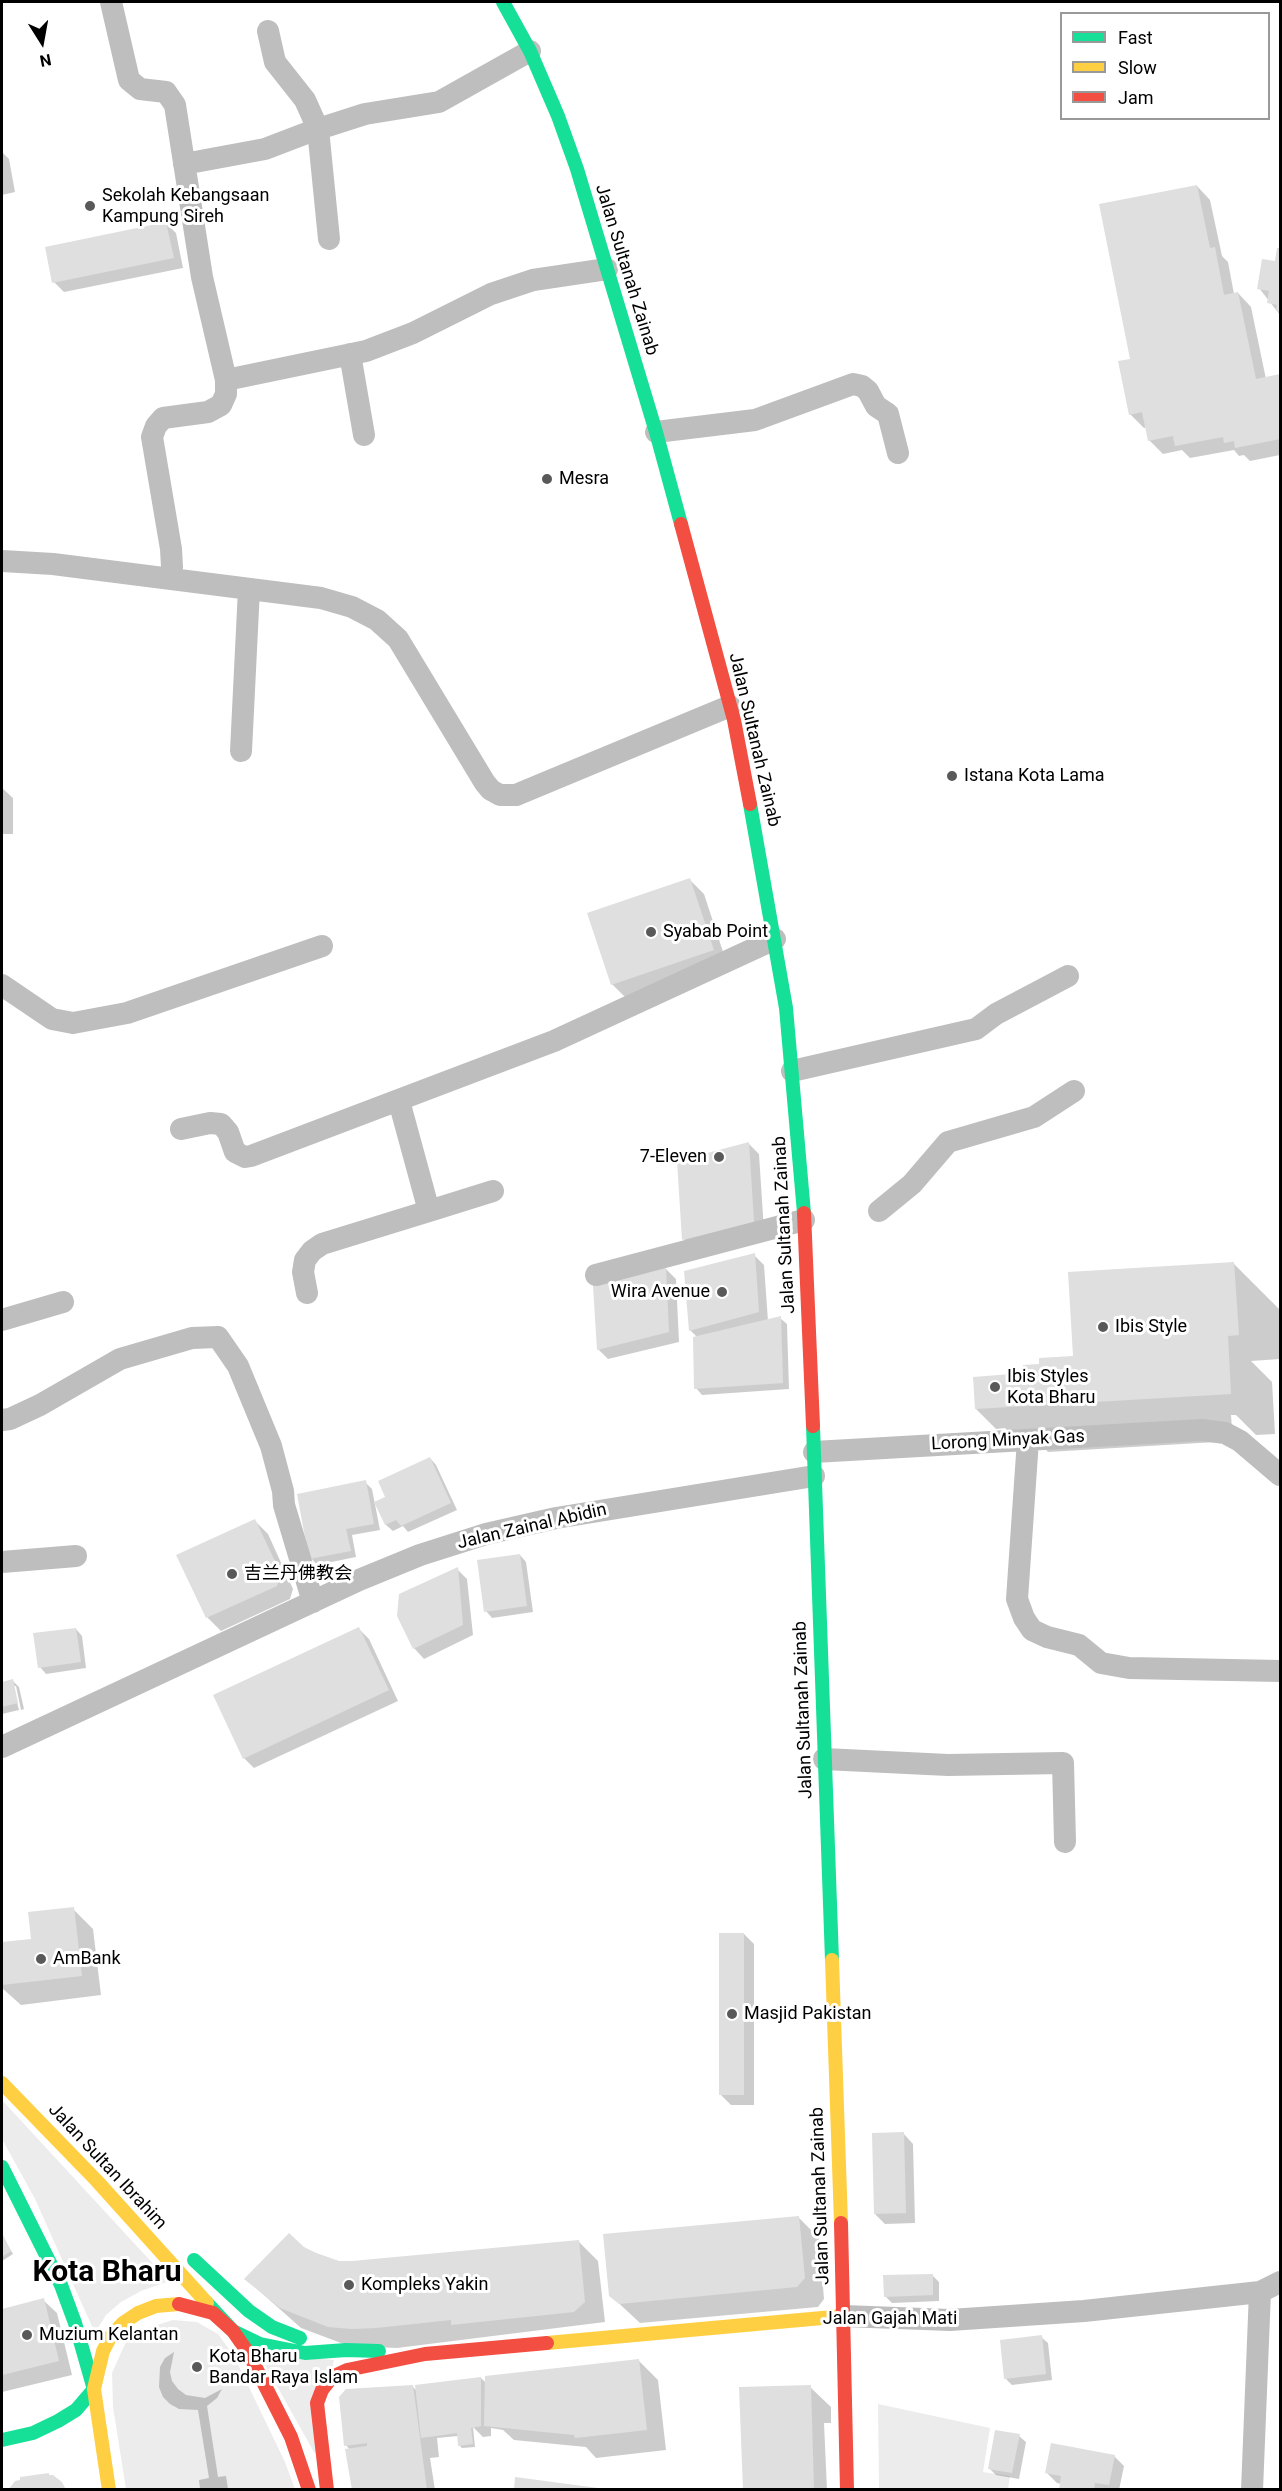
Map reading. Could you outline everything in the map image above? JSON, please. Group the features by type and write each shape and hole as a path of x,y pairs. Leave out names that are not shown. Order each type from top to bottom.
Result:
{"main road":[{"name":"Jalan Sultanah Zainab","path":"503,2 530,51 558,116 577,169 657,432 730,706 775,939 792,1071 804,1220 844,2316 847,2490"},
{"name":"Jalan Sultan Ibrahim","path":"2,2083 102,2187 233,2331"},
{"path":"2,2167 61,2286 75,2323 94,2390 106,2465"},
{"path":"102,2187 149,2220"},
{"path":"183,2249 249,2311 272,2327 305,2340 346,2350"},
{"path":"2,2440 33,2433 76,2410 94,2390 100,2360 111,2336 123,2323 138,2313 156,2306 176,2303 194,2306 213,2313 233,2331 249,2354 291,2437 309,2490"},
{"name":"Jalan Gajah Mati","path":"327,2490 317,2403 322,2390 332,2377 347,2370 425,2354 844,2316"},
{"name":"Jalan Gajah Mati","path":"233,2331 260,2344 305,2353 346,2350 425,2354"}],"street":[{"path":"111,2 129,80 140,89 158,90 171,98 175,105 202,277 226,380 226,394 221,405 208,412 163,418 156,426 152,437 171,549 171,579"},
{"path":"268,30 275,62 305,100 318,129 329,239"},
{"path":"184,164 265,149 365,114 439,102 530,51"},
{"path":"226,380 392,343 491,294 533,280 607,269"},
{"path":"350,354 364,435"},
{"path":"657,432 755,420 853,384 862,386 868,391 876,406 888,414 898,453"},
{"path":"2,561 53,564 321,598 352,607 377,620 398,639 485,783 500,795 516,795 730,706"},
{"path":"241,751 249,589"},
{"path":"182,1129 210,1123 221,1124 228,1132 235,1152 245,1157 554,1041 775,939"},
{"path":"2,985 52,1019 73,1023 127,1013 322,946"},
{"path":"792,1071 976,1029 996,1014 1068,976"},
{"path":"879,1210 912,1185 948,1142 1034,1117 1074,1091"},
{"path":"399,1101 429,1211"},
{"path":"307,1293 303,1272 306,1260 312,1251 322,1244 493,1191"},
{"path":"596,1275 804,1220"},
{"path":"2,1320 63,1302"},
{"path":"2,1420 10,1419 40,1405 120,1359 192,1338 218,1337 238,1366 270,1446 283,1491 284,1505 313,1602"},
{"name":"Lorong Minyak Gas","path":"814,1452 1202,1430 1225,1433 1240,1442 1281,1475"},
{"path":"1028,1440 1017,1599 1024,1618 1032,1630 1047,1637 1079,1645 1101,1663 1129,1668 1281,1671"},
{"name":"Jalan Zainal Abidin","path":"2,1748 313,1602 420,1556 486,1534 556,1518 814,1476"},
{"path":"2,1562 76,1556"},
{"path":"824,1760 948,1765 1063,1763 1065,1842"},
{"name":"Jalan Gajah Mati","path":"844,2316 950,2320 1144,2306 1260,2292 1281,2282"},
{"path":"1252,2490 1260,2292"},
{"path":"106,2465 107,2490"}],"shaded area":[{"path":"2,2100 169,2281 141,2291 121,2302 106,2315 95,2333 35,2199 2,2139"},
{"path":"173,2320 197,2322 218,2334 234,2356 285,2462 295,2489 126,2489 113,2407 112,2373 125,2344 147,2328"},
{"path":"174,2352 170,2372 172,2381 178,2389 186,2395 205,2398 222,2389 217,2398 207,2406 218,2477 226,2476 228,2489 200,2489 199,2480 209,2478 198,2410 179,2409 170,2404 163,2397 159,2387 160,2367 165,2358"},
{"path":"259,2354 334,2360 315,2454"},
{"path":"878,2404 990,2428 983,2472 1010,2476 1008,2489 879,2489"}],"building":[{"path":"1197,185 1210,248 1215,247 1224,295 1238,292 1256,379 1280,374 1280,439 1235,448 1234,441 1224,443 1223,437 1175,446 1173,436 1148,441 1142,412 1129,415 1118,361 1130,359 1099,204"},
{"path":"166,222 174,258 52,283 45,247"},
{"path":"1277,248 1280,248 1280,312 1276,311 1277,305 1267,303 1269,291 1257,289 1262,259 1275,261"},
{"name":"Syabab Point","path":"690,878 714,950 611,985 587,913"},
{"path":"749,1142 754,1222 682,1240 677,1161"},
{"name":"Wira Avenue","path":"755,1253 759,1312 689,1331 684,1271"},
{"name":"Ibis Style","path":"1234,1262 1239,1335 1228,1336 1231,1394 975,1409 973,1377 1024,1373 1023,1365 1039,1364 1039,1358 1073,1356 1068,1272"},
{"path":"666,1267 669,1332 597,1350 593,1286"},
{"path":"781,1316 783,1383 694,1389 693,1337"},
{"path":"430,1457 451,1503 401,1526 396,1520 385,1525 374,1502 385,1497 378,1481"},
{"path":"366,1480 374,1524 346,1529 351,1551 309,1559 297,1494"},
{"path":"255,1519 281,1574 277,1586 206,1618 176,1555"},
{"path":"520,1554 527,1606 484,1612 477,1560"},
{"path":"458,1567 463,1625 413,1649 397,1616 399,1594"},
{"path":"359,1627 389,1690 243,1759 213,1695"},
{"path":"76,1628 81,1662 38,1668 33,1633"},
{"path":"13,1679 18,1703 2,1707 2,1682"},
{"name":"AmBank","path":"74,1907 82,1976 2,1985 2,1942 31,1939 28,1912"},
{"name":"Masjid Pakistan","path":"719,1933 744,1933 744,2095 719,2095"},
{"path":"904,2132 906,2213 874,2214 872,2133"},
{"path":"799,2216 805,2278 797,2287 619,2304 609,2296 603,2234"},
{"path":"2,2233 11,2251 2,2257"},
{"path":"289,2233 304,2247 339,2261 579,2240 585,2302 574,2312 451,2325 451,2320 376,2328 328,2327 280,2308 244,2279"},
{"path":"933,2274 933,2295 884,2297 883,2275"},
{"name":"Muzium Kelantan","path":"44,2298 59,2361 2,2375 2,2309"},
{"path":"1042,2335 1046,2374 1004,2379 1000,2340"},
{"path":"639,2359 647,2430 575,2438 574,2435 484,2426 485,2376"},
{"path":"481,2377 481,2426 471,2428 473,2444 458,2446 457,2433 421,2438 415,2385"},
{"path":"413,2385 427,2490 352,2490 345,2449 367,2446 367,2443 344,2446 339,2397 346,2389"},
{"path":"811,2385 814,2490 743,2490 739,2387"},
{"path":"995,2430 1020,2434 1012,2473 988,2469"},
{"path":"1051,2443 1115,2455 1109,2485 1095,2483 1094,2490 1059,2490 1061,2476 1045,2473"},
{"path":"49,2473 62,2482 66,2490 8,2490 15,2481 20,2480 20,2477"},
{"path":"515,2477 598,2488 598,2490 514,2490"}],"traffic: fast":[{"path":"503,2 530,51 558,116 577,169 656,432 681,524"},
{"path":"750,804 786,1008 804,1213"},
{"path":"813,1426 832,1960"},
{"path":"2,2167 61,2285 75,2323 93,2386"},
{"path":"194,2260 249,2311 272,2327 300,2338"},
{"path":"207,2303 233,2331 260,2344 305,2353 346,2350 379,2351"},
{"path":"2,2440 33,2433 58,2421 76,2410 94,2389"}],"traffic: slow":[{"path":"832,1960 841,2223"},
{"path":"2,2083 97,2181 207,2303"},
{"path":"109,2490 94,2389 103,2351 111,2336 123,2323 138,2313 156,2306 179,2304"},
{"path":"547,2343 844,2316"}],"traffic: jam":[{"path":"681,524 734,720 750,804"},
{"path":"804,1213 813,1426"},
{"path":"841,2223 847,2490"},
{"path":"179,2304 213,2313 233,2331 249,2354 291,2437 309,2490"},
{"path":"327,2490 317,2403 322,2390 332,2377 347,2370 425,2354 547,2343"}],"place":[{"name":"Sekolah Kebangsaan Kampung Sireh","path":"90,206"},
{"name":"Mesra","path":"547,479"},
{"name":"Istana Kota Lama","path":"952,776"},
{"name":"Syabab Point","path":"651,932"},
{"name":"7-Eleven","path":"719,1157"},
{"name":"Wira Avenue","path":"722,1292"},
{"name":"Ibis Style","path":"1103,1327"},
{"name":"Ibis Styles Kota Bharu","path":"995,1387"},
{"name":"吉兰丹佛教会","path":"232,1574"},
{"name":"AmBank","path":"41,1959"},
{"name":"Masjid Pakistan","path":"732,2014"},
{"name":"Kompleks Yakin","path":"349,2285"},
{"name":"Muzium Kelantan","path":"27,2335"},
{"name":"Kota Bharu Bandar Raya Islam","path":"197,2367"}],"district":[{"name":"Kota Bharu","path":"107,2273"}]}
